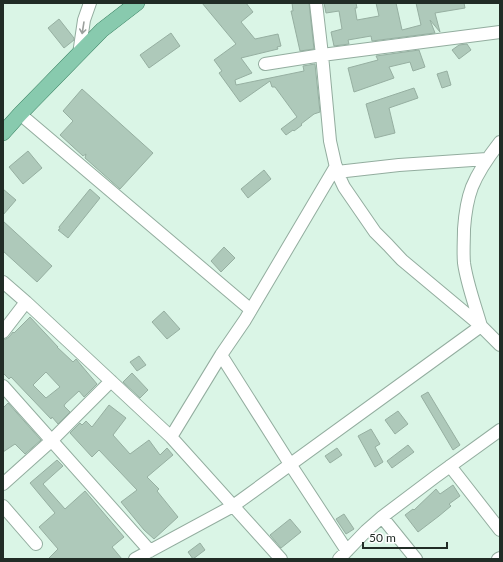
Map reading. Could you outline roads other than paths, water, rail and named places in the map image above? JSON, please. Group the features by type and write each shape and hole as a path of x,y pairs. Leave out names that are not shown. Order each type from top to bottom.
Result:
{"main road":[{"path":"102,30 119,3"},
{"path":"3,133 102,30 137,3"}],"street":[{"path":"79,54 84,20 90,3"},
{"path":"316,3 330,141 336,169 344,187 376,232 402,260 480,326 500,345"},
{"path":"265,64 322,55 500,32"},
{"path":"20,114 251,310"},
{"path":"480,326 465,268 465,215 469,197 479,173 487,159 500,142"},
{"path":"336,169 487,159"},
{"path":"171,437 221,355 251,310 336,169"},
{"path":"3,282 171,437 281,559"},
{"path":"3,332 26,302"},
{"path":"135,559 233,506 480,326"},
{"path":"221,355 290,464 343,555 382,517 500,430"},
{"path":"3,484 51,441 111,381"},
{"path":"3,386 150,551"},
{"path":"450,466 500,530"},
{"path":"3,506 36,544"},
{"path":"382,517 416,559"}]}
